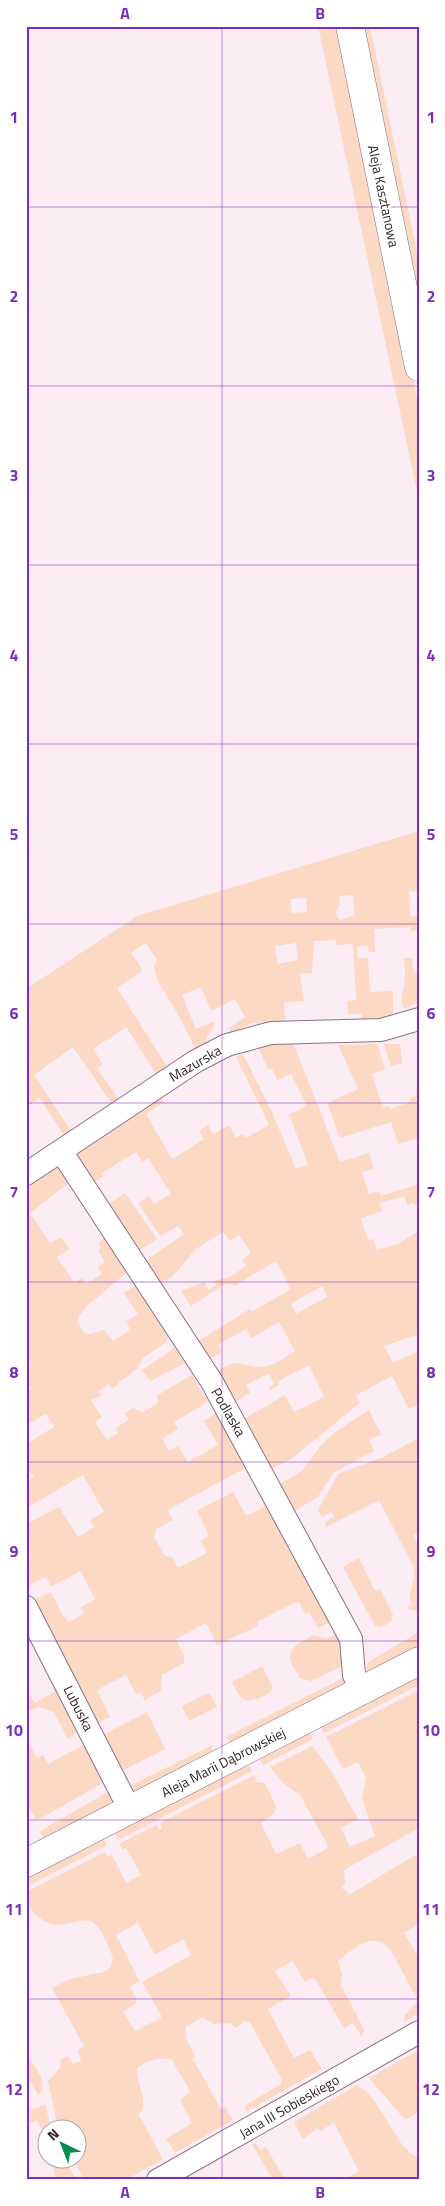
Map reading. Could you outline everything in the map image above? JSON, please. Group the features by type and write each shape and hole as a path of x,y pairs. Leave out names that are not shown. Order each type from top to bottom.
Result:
{"street":[{"name":"Aleja Kasztanowa","path":"350,26 419,367"},
{"name":"Mazurska","path":"26,1174 196,1060 227,1045 272,1033 381,1030 419,1019"},
{"name":"Podlaska","path":"61,1151 157,1295 233,1419 351,1639 354,1675 362,1690"},
{"name":"Lubuska","path":"26,1607 130,1810"},
{"name":"Aleja Marii Dąbrowskiej","path":"26,1863 419,1661"},
{"name":"Jana III Sobieskiego","path":"158,2180 419,2032"}],"shaded area":[{"path":"318,26 340,26 419,408 419,501"},
{"path":"358,26 370,26 419,262 419,329"},
{"path":"419,831 419,891 409,892 410,916 419,916 419,930 411,931 410,927 374,929 375,952 369,952 368,946 357,947 358,959 368,958 370,992 393,991 393,1015 385,1018 362,1019 361,1014 348,1014 347,1001 356,1000 353,944 336,945 336,940 314,941 312,973 300,974 304,1001 284,1003 285,1022 252,1023 231,1033 229,1028 245,1017 235,999 211,1011 201,987 182,995 196,1029 215,1021 206,1044 195,1048 157,980 154,967 157,960 146,943 131,953 143,970 117,988 168,1068 157,1075 126,1027 93,1049 103,1064 97,1068 119,1100 112,1104 73,1047 34,1075 71,1131 64,1136 40,1098 30,1104 26,1098 26,989 137,916","holes":["353,895 355,915 340,920 335,911 340,905 339,896","306,898 307,912 292,913 290,899","296,943 298,960 278,964 275,946"]},
{"path":"404,958 412,958 413,971 419,974 419,1002 404,1009 402,1001 405,976"},
{"path":"292,1040 340,1162 369,1153 374,1169 362,1172 369,1194 379,1191 381,1196 419,1184 419,1204 407,1205 404,1196 380,1203 382,1211 361,1218 368,1240 373,1239 377,1250 398,1244 419,1231 419,1256 416,1257 419,1264 419,1334 384,1346 393,1363 419,1351 419,1404 409,1409 392,1376 356,1395 360,1403 291,1459 272,1469 242,1420 285,1395 294,1412 324,1397 309,1365 278,1381 279,1385 270,1390 269,1388 274,1384 269,1373 246,1385 250,1393 235,1402 214,1373 224,1367 237,1363 258,1367 267,1366 278,1362 295,1351 279,1322 251,1338 246,1329 218,1345 222,1352 208,1360 195,1343 250,1309 252,1312 291,1289 276,1261 236,1285 225,1284 191,1306 181,1291 204,1282 209,1290 216,1285 214,1281 230,1277 246,1266 242,1260 251,1253 239,1235 230,1241 223,1232 196,1249 172,1277 158,1284 144,1262 184,1234 178,1226 160,1236 138,1203 149,1196 154,1204 171,1194 148,1158 142,1162 136,1152 102,1173 104,1176 93,1183 75,1154 159,1095 164,1102 146,1114 172,1159 204,1139 199,1131 208,1125 213,1134 229,1125 236,1138 243,1134 246,1138 269,1125 236,1057 243,1054 272,1112 296,1169 308,1165 289,1114 307,1106 291,1074 277,1080 272,1068 268,1070 257,1044","holes":["322,1286 327,1297 296,1314 291,1304"]},
{"path":"377,1044 385,1069 372,1074 383,1108 389,1106 390,1109 411,1102 410,1098 417,1096 415,1090 419,1089 419,1138 398,1144 391,1122 340,1138 327,1103 358,1089 338,1045"},
{"path":"384,1044 400,1044 402,1063 391,1066"},
{"path":"58,1165 70,1182 30,1213 50,1243 61,1237 69,1249 57,1257 74,1282 82,1278 86,1284 102,1274 98,1267 105,1262 98,1250 101,1248 99,1243 104,1236 130,1270 88,1305 79,1316 77,1322 83,1332 89,1334 104,1330 113,1341 131,1330 126,1322 138,1314 124,1293 138,1284 169,1336 166,1342 143,1358 137,1369 119,1382 119,1384 112,1388 109,1384 99,1391 101,1395 91,1400 102,1417 95,1422 107,1440 118,1433 115,1428 129,1420 125,1413 134,1407 136,1410 144,1412 159,1402 156,1396 192,1375 208,1402 174,1422 178,1429 162,1439 169,1451 178,1446 188,1462 218,1445 204,1421 220,1410 249,1466 168,1510 173,1520 156,1529 154,1537 165,1556 172,1557 178,1568 207,1553 201,1541 209,1535 197,1511 233,1492 246,1516 265,1506 264,1503 267,1501 334,1620 318,1628 309,1612 305,1614 299,1601 258,1621 258,1626 217,1645 206,1623 176,1639 184,1656 184,1663 162,1675 161,1690 145,1700 140,1692 136,1694 126,1675 97,1690 110,1717 99,1722 99,1725 94,1723 33,1605 35,1600 51,1592 68,1622 84,1614 81,1607 95,1599 80,1571 51,1587 46,1577 26,1587 26,1524 59,1507 78,1537 94,1527 90,1520 104,1512 83,1475 26,1508 26,1482 34,1477 26,1465 26,1444 54,1427 46,1414 26,1425 26,1393 31,1389 26,1382 26,1183"},
{"path":"125,1193 157,1239 137,1252 106,1206"},
{"path":"175,1348 185,1363 150,1381 142,1370"},
{"path":"369,1410 381,1434 369,1440 374,1451 333,1473 318,1497 294,1511 280,1484 303,1470 321,1445 335,1432"},
{"path":"419,1438 419,1532 413,1535 419,1546 419,1612 406,1608 411,1605 410,1596 414,1568 379,1500 326,1527 325,1522 334,1517 331,1512 322,1517 318,1510 338,1474 385,1456"},
{"path":"359,1558 375,1591 380,1589 393,1615 391,1622 381,1627 375,1626 343,1567"},
{"path":"419,1632 419,1651 368,1677 366,1669 368,1662"},
{"path":"340,1633 346,1664 311,1681 300,1678 291,1662 290,1656 294,1647 314,1635 326,1638"},
{"path":"262,1666 272,1685 272,1689 268,1694 259,1698 249,1701 245,1700 232,1682"},
{"path":"419,1671 419,1685 324,1733 320,1725"},
{"path":"347,1676 346,1685 231,1744 226,1737"},
{"path":"56,1687 78,1731 68,1739 54,1712 39,1707 26,1713 26,1689 35,1703 55,1691 53,1689"},
{"path":"419,1690 419,1828 344,1870 345,1884 342,1888 350,1894 419,1853 419,1924 404,1933 419,1958 419,2013 404,2022 405,2015 418,2001 391,1952 378,1941 361,1944 338,1961 342,1974 341,1986 364,2029 362,2037 353,2023 344,2028 314,1977 305,1982 293,1961 275,1971 291,1996 268,2009 294,2058 310,2050 322,2069 246,2112 244,2107 248,2103 280,2085 282,2081 280,2076 250,2023 245,2021 236,2028 229,2023 214,2024 202,2017 186,2027 186,2039 195,2056 193,2059 221,2109 225,2107 233,2120 175,2153 166,2139 192,2123 180,2100 190,2091 172,2060 158,2059 149,2062 137,2069 143,2098 142,2109 139,2115 163,2159 126,2180 84,2180 78,2168 88,2168 88,2118 56,2118 48,2081 60,2068 61,2059 68,2056 73,2064 81,2061 78,2050 84,2046 52,1988 70,1979 104,1972 111,1967 113,1957 103,1934 94,1923 88,1921 65,1924 47,1922 38,1916 28,1905 26,1892 105,1852 107,1857 112,1855 126,1883 141,1875 126,1848 122,1849 119,1844 157,1825 160,1830 162,1828 160,1823 254,1775 257,1780 253,1782 265,1783 276,1806 274,1813 261,1823 276,1854 300,1843 308,1859 328,1846 300,1795 284,1784 270,1767 312,1746 330,1769 358,1819 341,1828 350,1847 375,1836 362,1799 366,1777 358,1762 343,1769 326,1737","holes":["138,1923 155,1955 183,1939 191,1955 142,1982 161,2018 135,2031 123,2012 136,2003 137,2000 130,1987 139,1981 116,1935"]},
{"path":"209,1693 217,1707 189,1721 182,1706"},
{"path":"147,1712 165,1749 124,1770 102,1739 105,1734"},
{"path":"309,1732 313,1739 263,1765 259,1757"},
{"path":"26,1737 37,1758 43,1755 48,1764 85,1744 106,1781 40,1819 36,1819 26,1805"},
{"path":"212,1745 212,1758 134,1794 127,1787"},
{"path":"248,1763 252,1771 118,1840 112,1829"},
{"path":"113,1789 114,1800 112,1807 44,1840 40,1831"},
{"path":"101,1834 107,1845 26,1887 26,1872"},
{"path":"417,2051 419,2057 419,2112 405,2120 369,2078"},
{"path":"26,2052 41,2077 43,2091 38,2094 26,2073"},
{"path":"357,2085 366,2091 373,2100 407,2150 415,2156 419,2156 419,2180 343,2180 359,2171 334,2123 320,2131 318,2128 303,2139 294,2122"},
{"path":"26,2102 31,2110 45,2104 48,2118 38,2118 38,2122 37,2120 26,2125"},
{"path":"255,2142 260,2150 266,2147 285,2180 273,2180 252,2144"},
{"path":"54,2168 70,2168 76,2180 56,2180"}]}
